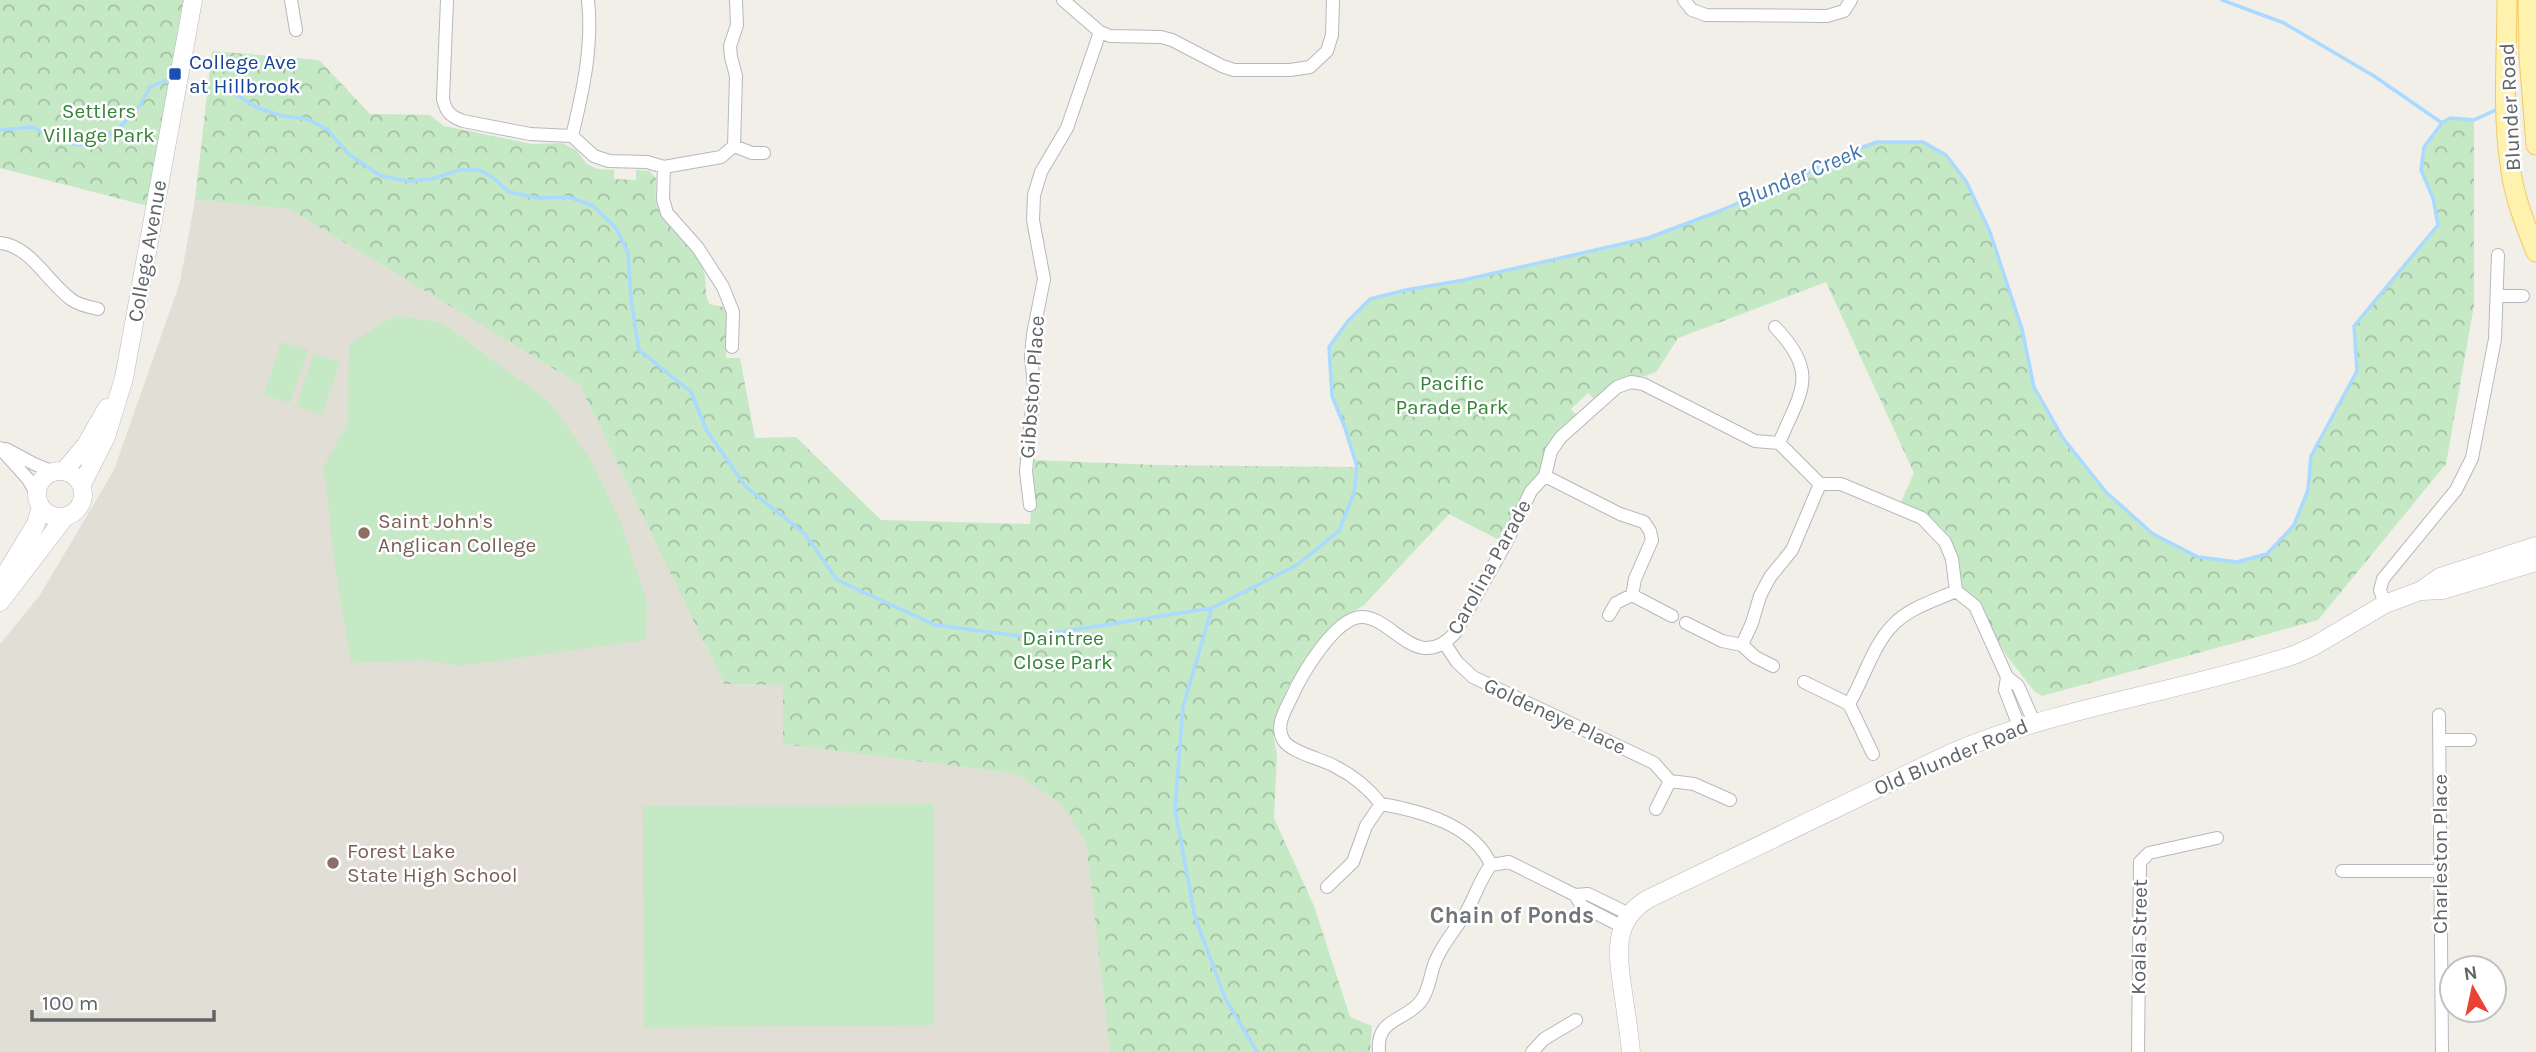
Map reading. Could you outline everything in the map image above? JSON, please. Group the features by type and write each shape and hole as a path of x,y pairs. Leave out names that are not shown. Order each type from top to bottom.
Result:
{"main road":[{"name":"College Avenue","path":"0,602 65,517 78,510 84,492 82,484 106,437 124,378 192,0"},
{"name":"Blunder Road","path":"2507,0 2506,116 2510,165 2536,253"},
{"name":"Blunder Road","path":"2528,0 2536,145"},
{"name":"College Avenue","path":"0,583 36,524 41,480 59,471 86,445 124,378"},
{"path":"59,471 74,475 82,484"},
{"path":"39,501 51,515 65,517"},
{"name":"Old Blunder Road","path":"1626,920 1648,900 1939,759 2026,724 2294,655 2385,604 2420,591 2440,577 2536,546"},
{"name":"Old Blunder Road","path":"2420,591 2443,590 2536,562"},
{"path":"1626,920 1619,943 1619,961 1632,1052"}],"street":[{"path":"291,0 296,30"},
{"path":"447,0 443,99 446,111 463,121 530,134 572,136 594,156 609,161 646,162 664,167 721,157 734,146 736,76 730,57 730,46 737,25 736,0"},
{"path":"572,136 588,58 588,0"},
{"path":"1063,0 1100,32 1110,36 1161,37 1172,40 1222,66 1234,69 1302,69 1317,63 1328,51 1332,35 1333,0"},
{"path":"1684,0 1692,10 1706,15 1827,16 1839,14 1848,5"},
{"name":"Gibbston Place","path":"1030,505 1026,471 1034,387 1031,356 1044,279 1033,220 1034,195 1041,172 1067,128 1100,32"},
{"path":"734,146 752,153 764,153"},
{"path":"664,167 663,199 667,213 698,248 723,287 733,312 732,347"},
{"path":"0,243 13,245 26,253 43,274 74,302 98,309"},
{"path":"2385,604 2380,590 2383,579 2456,490 2468,470 2476,444 2495,339 2498,255"},
{"path":"2498,296 2523,296"},
{"path":"1775,327 1788,341 1800,362 1804,376 1802,389 1779,443 1820,484 1841,484 1922,518 1945,542 1952,558 1956,591 1975,606 2007,677 2018,686 2026,724"},
{"name":"Carolina Parade","path":"1381,804 1368,789 1338,768 1292,749 1284,742 1280,731 1282,719 1302,673 1316,653 1349,620 1360,617 1372,619 1401,639 1421,648 1445,644 1455,633 1506,543 1531,491 1545,476 1551,450 1561,437 1617,387 1631,382 1643,384 1755,441 1779,443"},
{"path":"0,447 34,464 59,471"},
{"path":"0,447 28,479 39,501"},
{"path":"1545,476 1620,514 1644,522 1652,540 1635,579 1632,596"},
{"path":"1742,645 1760,596 1770,577 1792,550 1820,484"},
{"path":"1849,704 1883,636 1894,623 1906,614 1956,591"},
{"path":"1609,615 1616,603 1632,596"},
{"path":"1632,596 1672,616"},
{"path":"1686,623 1722,641 1742,645 1755,657 1773,667"},
{"name":"Goldeneye Place","path":"1445,644 1457,662 1473,677 1654,763 1670,781"},
{"path":"1804,682 1849,704 1873,754"},
{"name":"Charleston Place","path":"2439,715 2442,1052"},
{"path":"2440,740 2470,740"},
{"path":"1656,809 1670,781 1694,783 1730,800"},
{"path":"1327,887 1353,862 1366,826 1381,804 1410,809 1474,839 1491,865"},
{"name":"Koala Street","path":"2138,1052 2140,862 2149,853 2217,838"},
{"path":"1379,1052 1382,1031 1421,1001 1427,990 1435,960 1467,912 1482,876 1491,865 1509,862 1575,895 1588,894 1626,920"},
{"path":"2342,871 2441,871"},
{"path":"1532,1052 1544,1039 1576,1020"}],"shaded area":[{"path":"195,200 289,209 579,384 724,684 783,685 783,744 1016,774 1060,803 1086,843 1110,1052 0,1052 0,644 40,595 114,470 180,282"}],"green space":[{"name":"Settlers Village Park","path":"0,0 186,0 156,208 0,168"},
{"path":"212,51 319,60 370,114 430,115 444,126 532,144 562,143 576,150 587,164 598,169 614,170 614,179 636,180 636,170 649,171 656,178 656,202 663,218 700,263 709,304 726,310 726,358 740,358 755,438 796,437 881,520 1030,524 1034,460 1156,465 1356,467 1332,396 1329,347 1348,321 1370,299 1648,238 1717,212 1801,176 1846,153 1877,142 1923,142 1946,155 1966,181 1990,232 2022,329 2034,387 2063,438 2106,492 2153,534 2198,557 2237,562 2267,554 2294,525 2308,490 2311,456 2356,371 2354,326 2438,225 2433,198 2421,170 2424,147 2442,123 2450,118 2474,120 2474,305 2446,464 2318,620 2042,696 2035,692 2007,656 1978,607 1961,589 1960,581 1922,513 1901,502 1914,473 1826,282 1678,338 1656,372 1629,377 1596,401 1588,393 1571,409 1578,417 1542,472 1526,491 1499,540 1449,514 1364,605 1338,621 1321,638 1287,689 1273,731 1277,756 1274,818 1314,906 1350,1017 1372,1026 1370,1052 1110,1052 1086,843 1060,803 1016,774 783,744 783,685 724,684 579,384 289,209 195,200"},
{"path":"396,315 442,323 551,403 591,460 620,521 647,602 646,640 459,666 424,660 351,663 334,561 323,468 348,422 349,344"},
{"path":"281,342 308,350 290,403 264,395"},
{"path":"314,353 340,362 322,415 296,406"},
{"path":"933,804 934,1025 644,1027 643,806"}],"waterway":[{"path":"2222,0 2284,23 2374,76 2442,123"},
{"path":"0,130 32,127 57,139 80,145 101,141 119,128 139,107 150,87 169,79"},
{"path":"220,85 258,108 282,116 308,119 328,130 347,153 381,176 408,181 432,179 459,170 479,170 509,192 538,198 569,197 593,206 616,228 628,253 631,299 639,350 691,392 707,431 746,487 805,534 837,580 935,625 1028,637 1212,608"},
{"name":"Blunder Creek","path":"1257,1052 1225,998 1195,917 1175,810 1183,707 1212,608 1297,565 1339,531 1354,493 1357,467 1332,396 1329,347 1348,321 1370,299 1648,238 1717,212 1801,176 1846,153 1877,142 1923,142 1946,155 1966,181 1990,232 2022,329 2034,387 2063,438 2106,492 2153,534 2198,557 2237,562 2267,554 2294,525 2308,490 2311,456 2357,371 2354,326 2438,225 2433,198 2421,170 2424,147 2442,123 2450,118 2474,120 2500,108"}],"place":[{"name":"College Ave at Hillbrook","path":"175,74"},
{"name":"Saint John's Anglican College","path":"364,533"},
{"name":"Forest Lake State High School","path":"333,863"}],"district":[{"name":"Chain of Ponds","path":"1512,915"}],"park label":[{"name":"Pacific Parade Park","path":"1452,395"},
{"name":"Daintree Close Park","path":"1063,650"}]}
